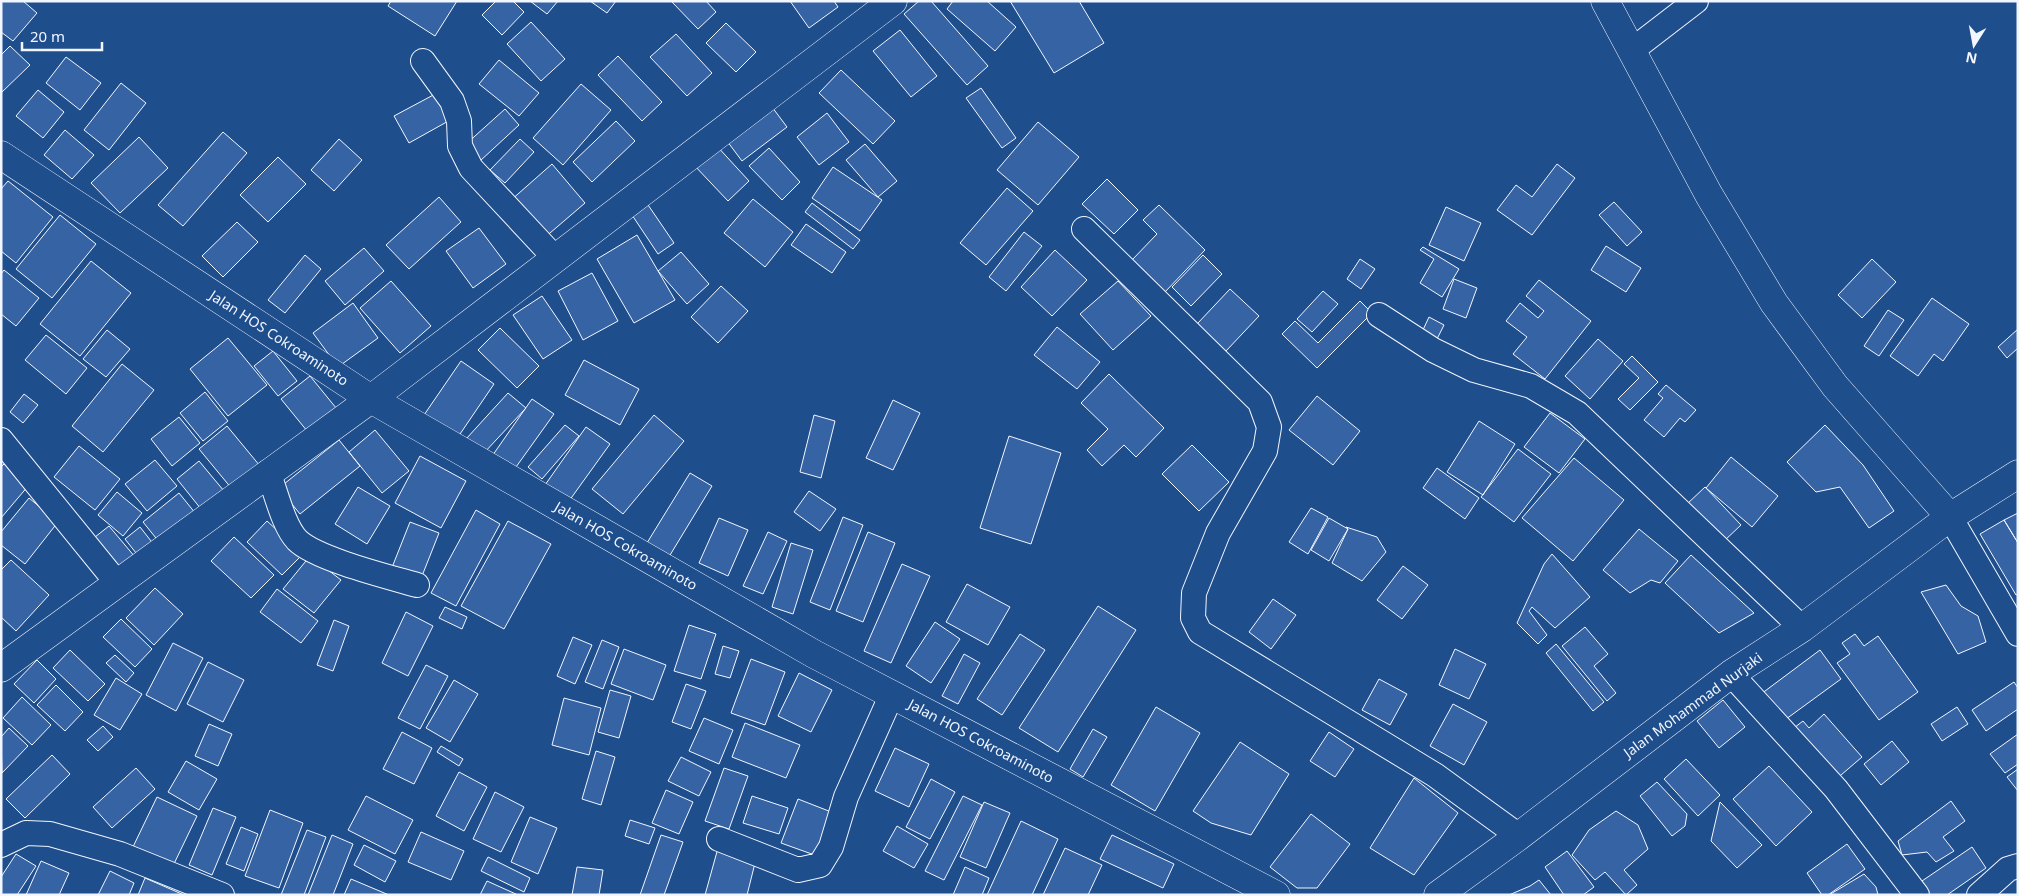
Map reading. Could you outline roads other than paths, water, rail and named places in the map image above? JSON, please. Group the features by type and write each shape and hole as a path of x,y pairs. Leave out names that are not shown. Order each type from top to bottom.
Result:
{"street":[{"path":"1,668 118,584 268,472 371,399 894,1"},
{"path":"1605,1 1709,195 1774,303 1835,386 1950,517 2018,634"},
{"path":"1631,51 1696,1"},
{"path":"423,61 452,101 459,121 460,146 472,168 555,258"},
{"name":"Jalan HOS Cokroaminoto","path":"1,156 371,399 814,654 1276,895"},
{"path":"1084,229 1260,402 1269,427 1265,451 1218,533 1194,593 1193,618 1200,632 1435,775 1518,836"},
{"path":"1380,315 1433,350 1474,370 1531,386 1577,413 1802,628"},
{"path":"1,440 118,584"},
{"path":"268,472 290,529 298,541 311,550 333,559 417,585"},
{"name":"Jalan Mohammad Nurjaki","path":"1438,895 1731,674 1802,628 1950,517 2018,474"},
{"path":"1731,674 1836,789 1917,895"},
{"path":"719,839 798,870 820,866 831,847 846,797 892,694"},
{"path":"1,845 26,833 50,834 120,854 222,895"},
{"path":"1979,895 2008,869 2018,866"}]}
